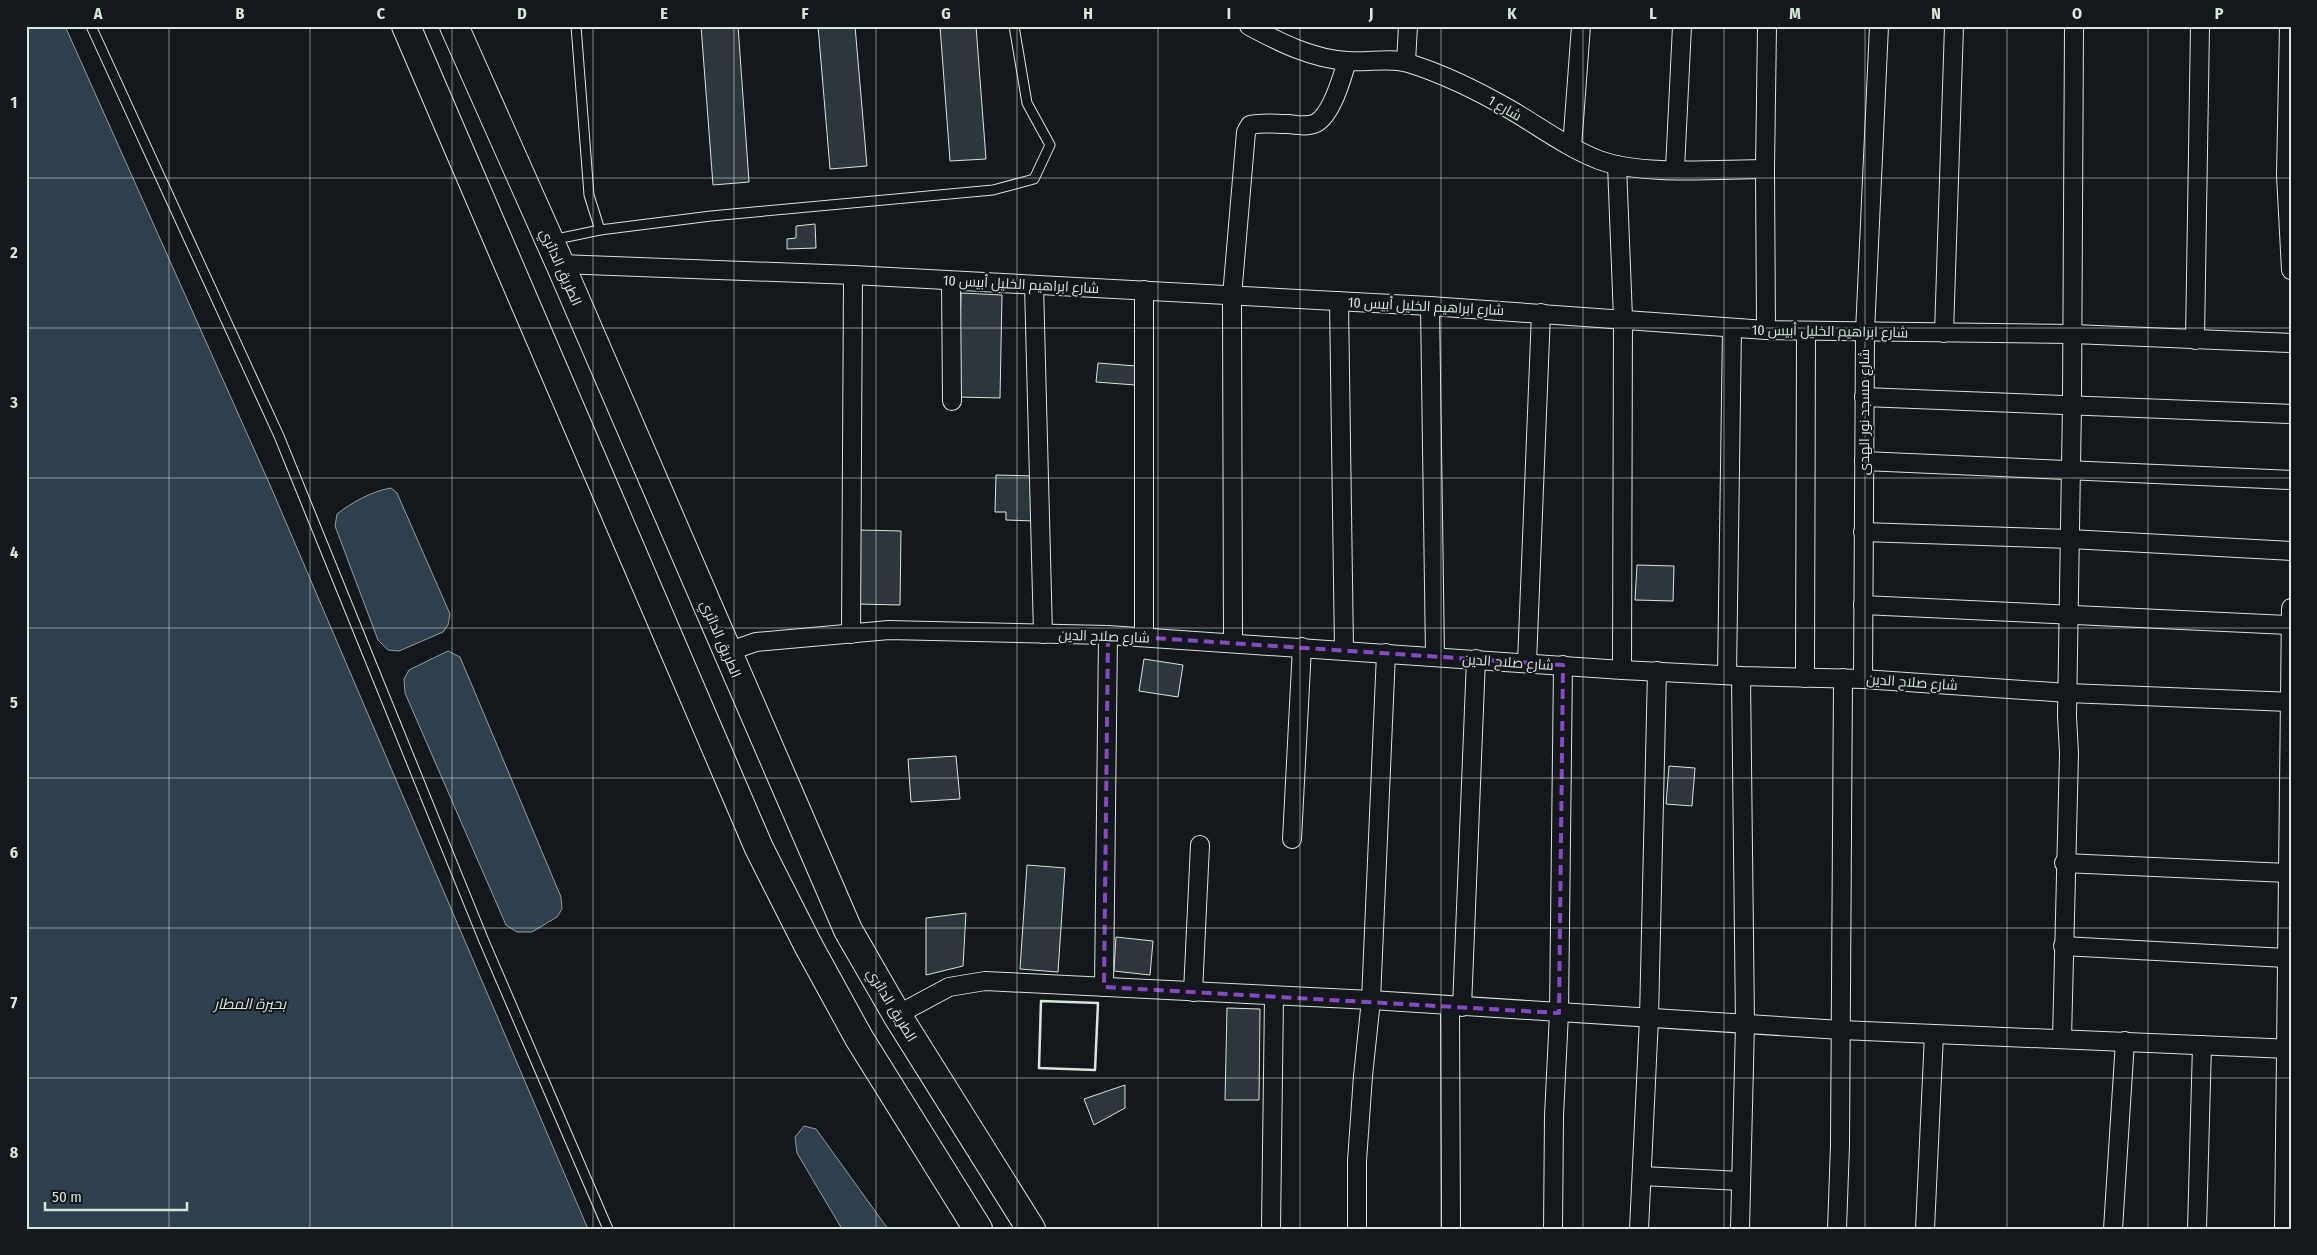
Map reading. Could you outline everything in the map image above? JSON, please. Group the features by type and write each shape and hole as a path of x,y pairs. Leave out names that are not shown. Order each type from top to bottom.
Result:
{"main road":[{"path":"406,26 759,848 859,1038 978,1229"},
{"name":"الطريق الدائري","path":"454,26 555,253 848,930 897,1015 1031,1229"}],"street":[{"name":"شارع 1","path":"1249,26 1304,52 1347,61 1406,62 1473,90 1586,155 1616,165 1675,169 1764,169"},
{"path":"1406,62 1408,26"},
{"path":"1572,147 1580,26"},
{"path":"1675,169 1682,26"},
{"path":"1766,330 1764,169 1767,26"},
{"name":"شارع مسجد نور الهدى","path":"1863,679 1865,332 1879,26"},
{"path":"1944,333 1954,26"},
{"path":"2062,1039 2064,863 2068,753 2074,26"},
{"path":"2194,340 2200,26"},
{"path":"2289,26 2288,176 2291,270"},
{"path":"1233,643 1232,296 1246,132 1250,125 1258,123 1306,125 1316,122 1325,114 1337,92 1347,61"},
{"path":"1616,165 1623,318 1622,670"},
{"name":"شارع ابراهيم الخليل أبيس 10","path":"555,253 853,275 1430,306 1623,318 1766,330 2072,334 2291,343"},
{"path":"851,634 853,275"},
{"path":"951,281 952,400"},
{"path":"1034,285 1042,634"},
{"path":"1144,290 1144,637"},
{"path":"1339,301 1344,650"},
{"path":"1430,306 1435,656"},
{"path":"1527,663 1541,313"},
{"path":"1732,328 1734,676 1746,1024 1740,1229"},
{"path":"1805,678 1806,331"},
{"path":"1864,396 2291,414"},
{"path":"1864,461 2291,480"},
{"path":"1863,532 2070,539 2291,551"},
{"path":"1863,605 2069,613 2290,625"},
{"path":"2284,1229 2288,1049 2286,958 2291,608"},
{"name":"شارع صلاح الدين","path":"727,652 756,642 928,630 1108,635 1622,670 1734,676 1843,678 2068,693 2290,702"},
{"path":"1104,987 1108,635"},
{"path":"1292,839 1302,647"},
{"path":"1357,1229 1360,1114 1371,1000 1386,653"},
{"path":"1450,1229 1456,1006 1476,660"},
{"path":"1553,1229 1554,1116 1559,1013 1563,666"},
{"path":"1639,1229 1649,1018 1657,671"},
{"path":"1837,1229 1841,1030 1843,678"},
{"path":"1193,992 1200,845"},
{"path":"2064,863 2288,872"},
{"path":"2064,946 2286,958"},
{"path":"897,1015 949,987 985,981 1371,1000 1841,1030 2288,1049"},
{"path":"1271,1229 1274,996"},
{"path":"1925,1229 1934,1034"},
{"path":"2113,1229 2125,1041"},
{"path":"2197,1229 2202,1045"},
{"path":"1642,1176 1741,1181"}],"lane":[{"path":"90,26 279,436 484,941 608,1229"},
{"path":"576,26 590,196 600,230"},
{"path":"555,253 600,230 711,216 993,190 1034,179 1050,145 1027,103 1014,26"}],"highlighted area":[{"path":"1108,635 1563,665 1559,1013 1104,987"}],"water":[{"name":"بحيرة المطار","path":"26,26 65,26 270,485 588,1229 26,1229"},
{"path":"391,488 397,493 450,614 448,625 443,632 399,651 388,650 378,640 335,526 337,514 369,495"},
{"path":"448,651 460,657 561,897 562,909 557,917 532,932 517,932 506,925 405,693 404,679 409,670"},
{"path":"804,1126 816,1129 888,1229 842,1229 797,1153 795,1137"}],"building":[{"path":"701,26 738,26 749,182 713,185"},
{"path":"818,26 855,26 867,166 830,169"},
{"path":"940,26 976,26 986,159 950,161"},
{"path":"815,224 816,248 787,249 787,239 796,238 796,226"},
{"path":"961,293 1002,295 1000,398 959,397"},
{"path":"1098,363 1136,366 1135,385 1096,382"},
{"path":"996,475 1036,476 1034,521 1006,520 1006,512 995,512"},
{"path":"860,530 901,531 900,605 858,604"},
{"path":"1637,565 1674,566 1673,601 1635,600"},
{"path":"1144,659 1183,665 1178,697 1139,691"},
{"path":"956,756 960,799 911,802 908,759"},
{"path":"1669,766 1695,768 1692,806 1666,804"},
{"path":"1027,865 1065,868 1058,972 1020,969"},
{"path":"966,913 963,966 926,975 926,918"},
{"path":"1116,937 1153,941 1150,975 1114,971"},
{"path":"1227,1008 1260,1009 1259,1100 1225,1100"},
{"path":"1125,1085 1125,1108 1094,1125 1084,1099"}],"wall":[{"path":"1041,1001 1098,1003 1095,1070 1039,1068 1041,1001"}]}
